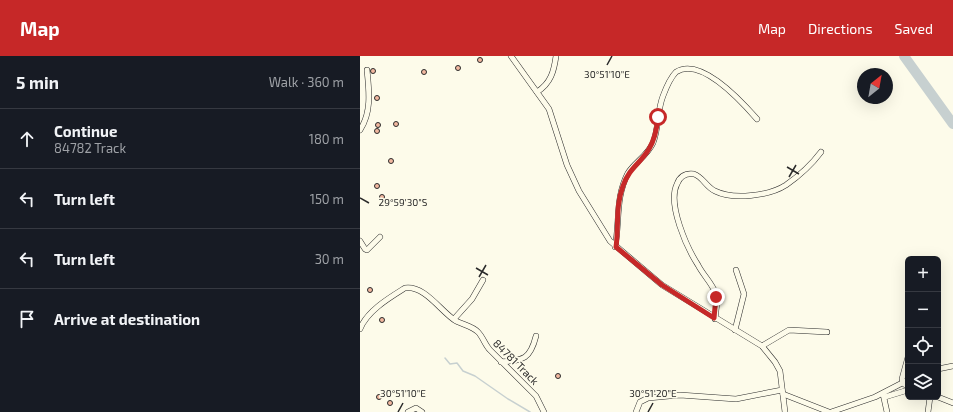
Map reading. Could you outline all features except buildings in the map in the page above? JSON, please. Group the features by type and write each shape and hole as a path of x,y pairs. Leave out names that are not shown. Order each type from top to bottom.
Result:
{"street":[{"path":"511,56 551,114 564,158 577,187 606,236 616,247 662,285 762,346 778,368 785,412"},
{"path":"537,92 546,86 550,79 556,56"},
{"path":"616,247 617,205 622,187 631,169 646,154 652,143 662,97 676,72 683,67 695,66 718,78 728,85 757,119"},
{"path":"360,130 366,118 369,97 367,70"},
{"path":"714,318 717,302 715,293 694,260 682,231 675,207 675,188 679,179 686,174 694,174 710,189 722,195 738,197 749,195 776,189 785,185 812,164 821,152"},
{"path":"360,241 367,250 380,237"},
{"path":"735,330 744,294 736,270"},
{"path":"454,319 472,300 483,280"},
{"name":"84781 Track","path":"360,329 373,312 392,297 405,288 416,289 437,303 454,319 477,331 485,346 536,396 544,412"},
{"path":"762,346 789,330 827,332"},
{"path":"500,362 520,360 528,356 532,350 536,336"},
{"path":"884,395 905,382 902,376 905,366"},
{"path":"941,368 953,366"},
{"path":"636,412 640,402 648,398 680,394 736,399 783,392 830,412 884,395 905,391"},
{"path":"884,395 887,412"},
{"path":"941,398 953,403"},
{"path":"928,412 930,400"},
{"path":"408,412 416,408 422,412"}],"waterway":[{"path":"904,56 953,124"},
{"path":"445,358 450,364 457,363 463,371 475,376 530,412"}],"route":[{"path":"658,117 656,133 650,149 631,169 622,187 617,205 616,247 662,285 714,318 717,307 716,297"}]}
